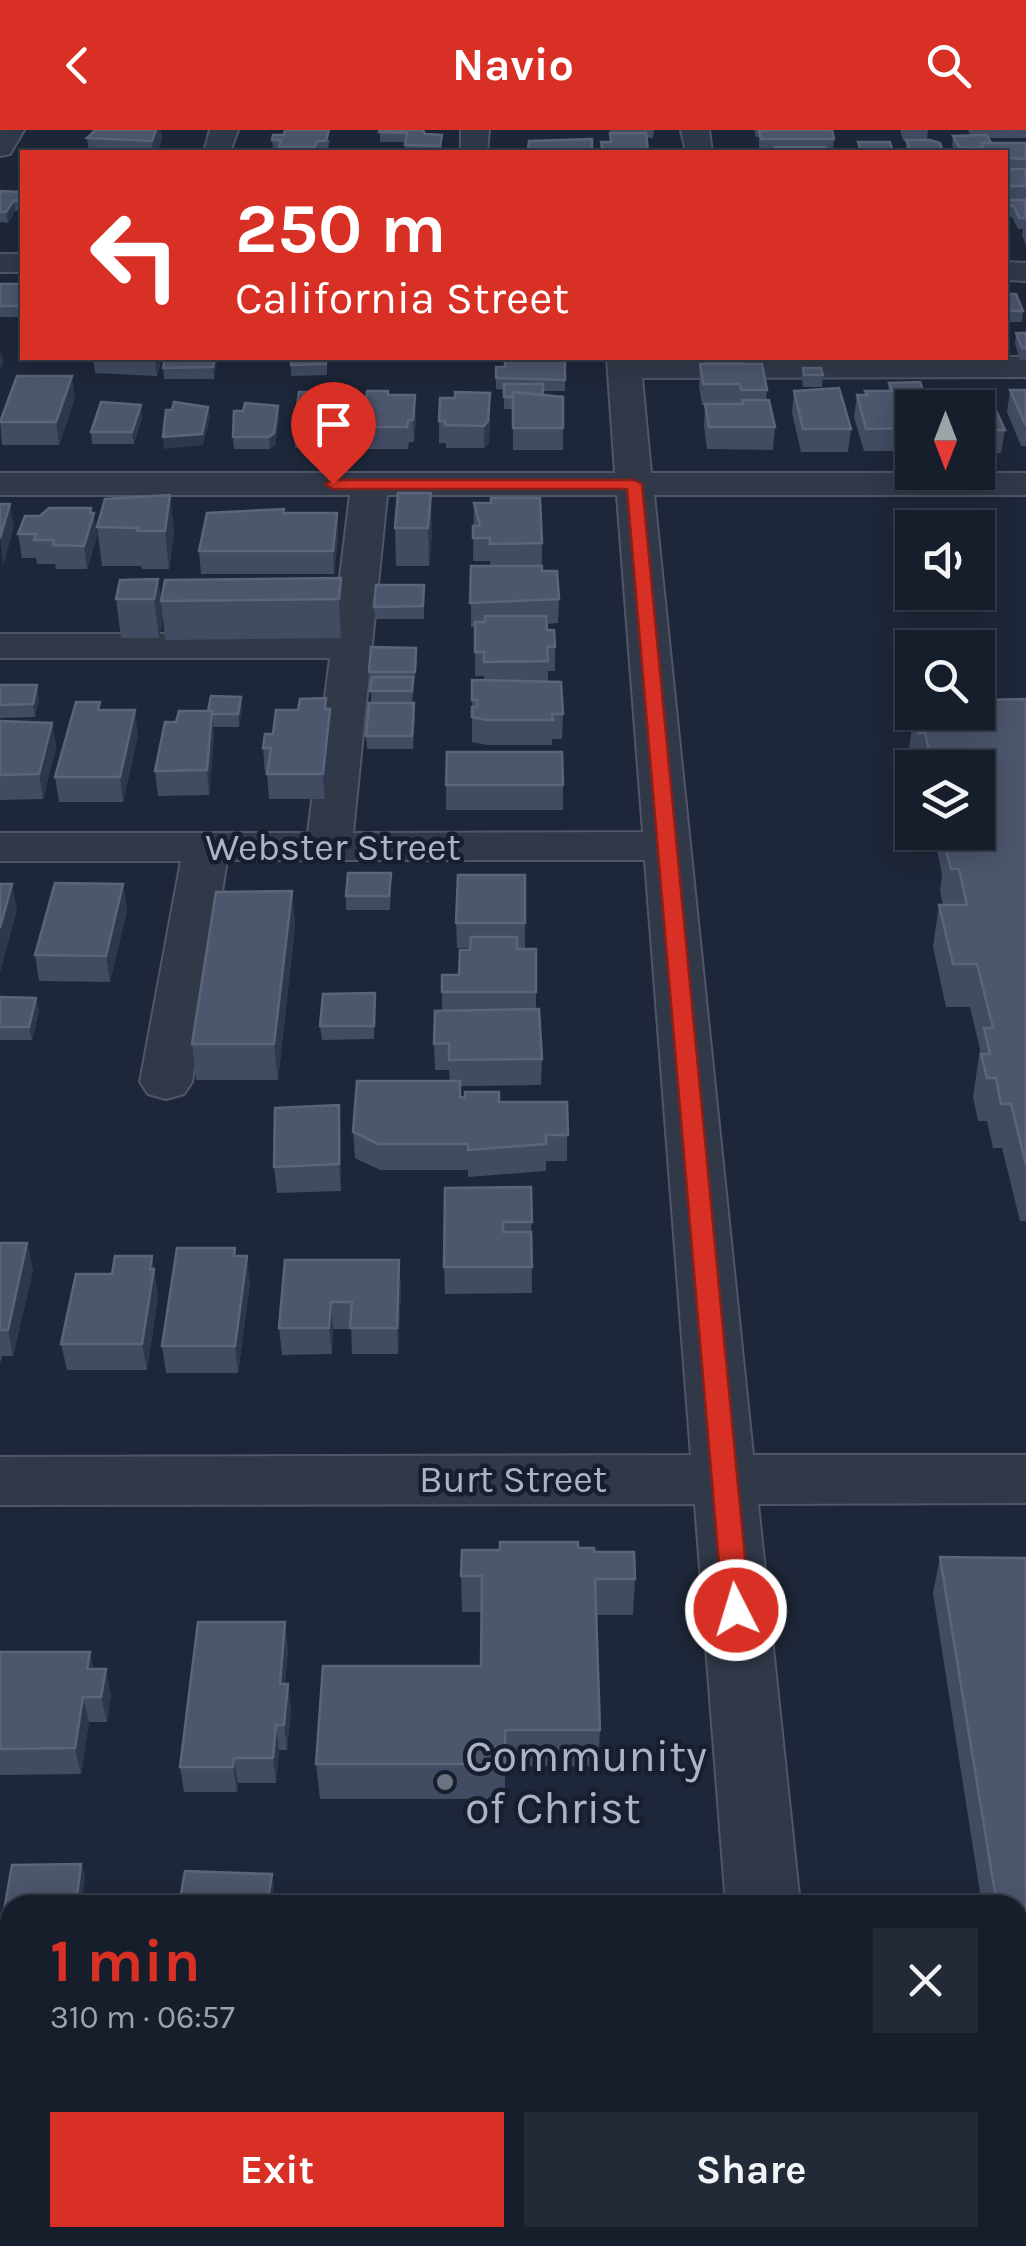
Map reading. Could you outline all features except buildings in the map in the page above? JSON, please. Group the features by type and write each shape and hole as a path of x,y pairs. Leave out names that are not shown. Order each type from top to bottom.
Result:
{"street":[{"path":"0,148 10,130"},
{"path":"762,1895 623,363 1026,367"},
{"path":"0,484 1026,484"},
{"path":"329,847 370,484"},
{"path":"0,646 351,646"},
{"name":"Webster Street","path":"0,847 666,846"},
{"path":"166,1082 206,847"},
{"name":"Burt Street","path":"0,1481 1026,1479"}],"place":[{"name":"Community of Christ","path":"445,1782"}],"route":[{"path":"333,484 634,484 736,1610"}]}
